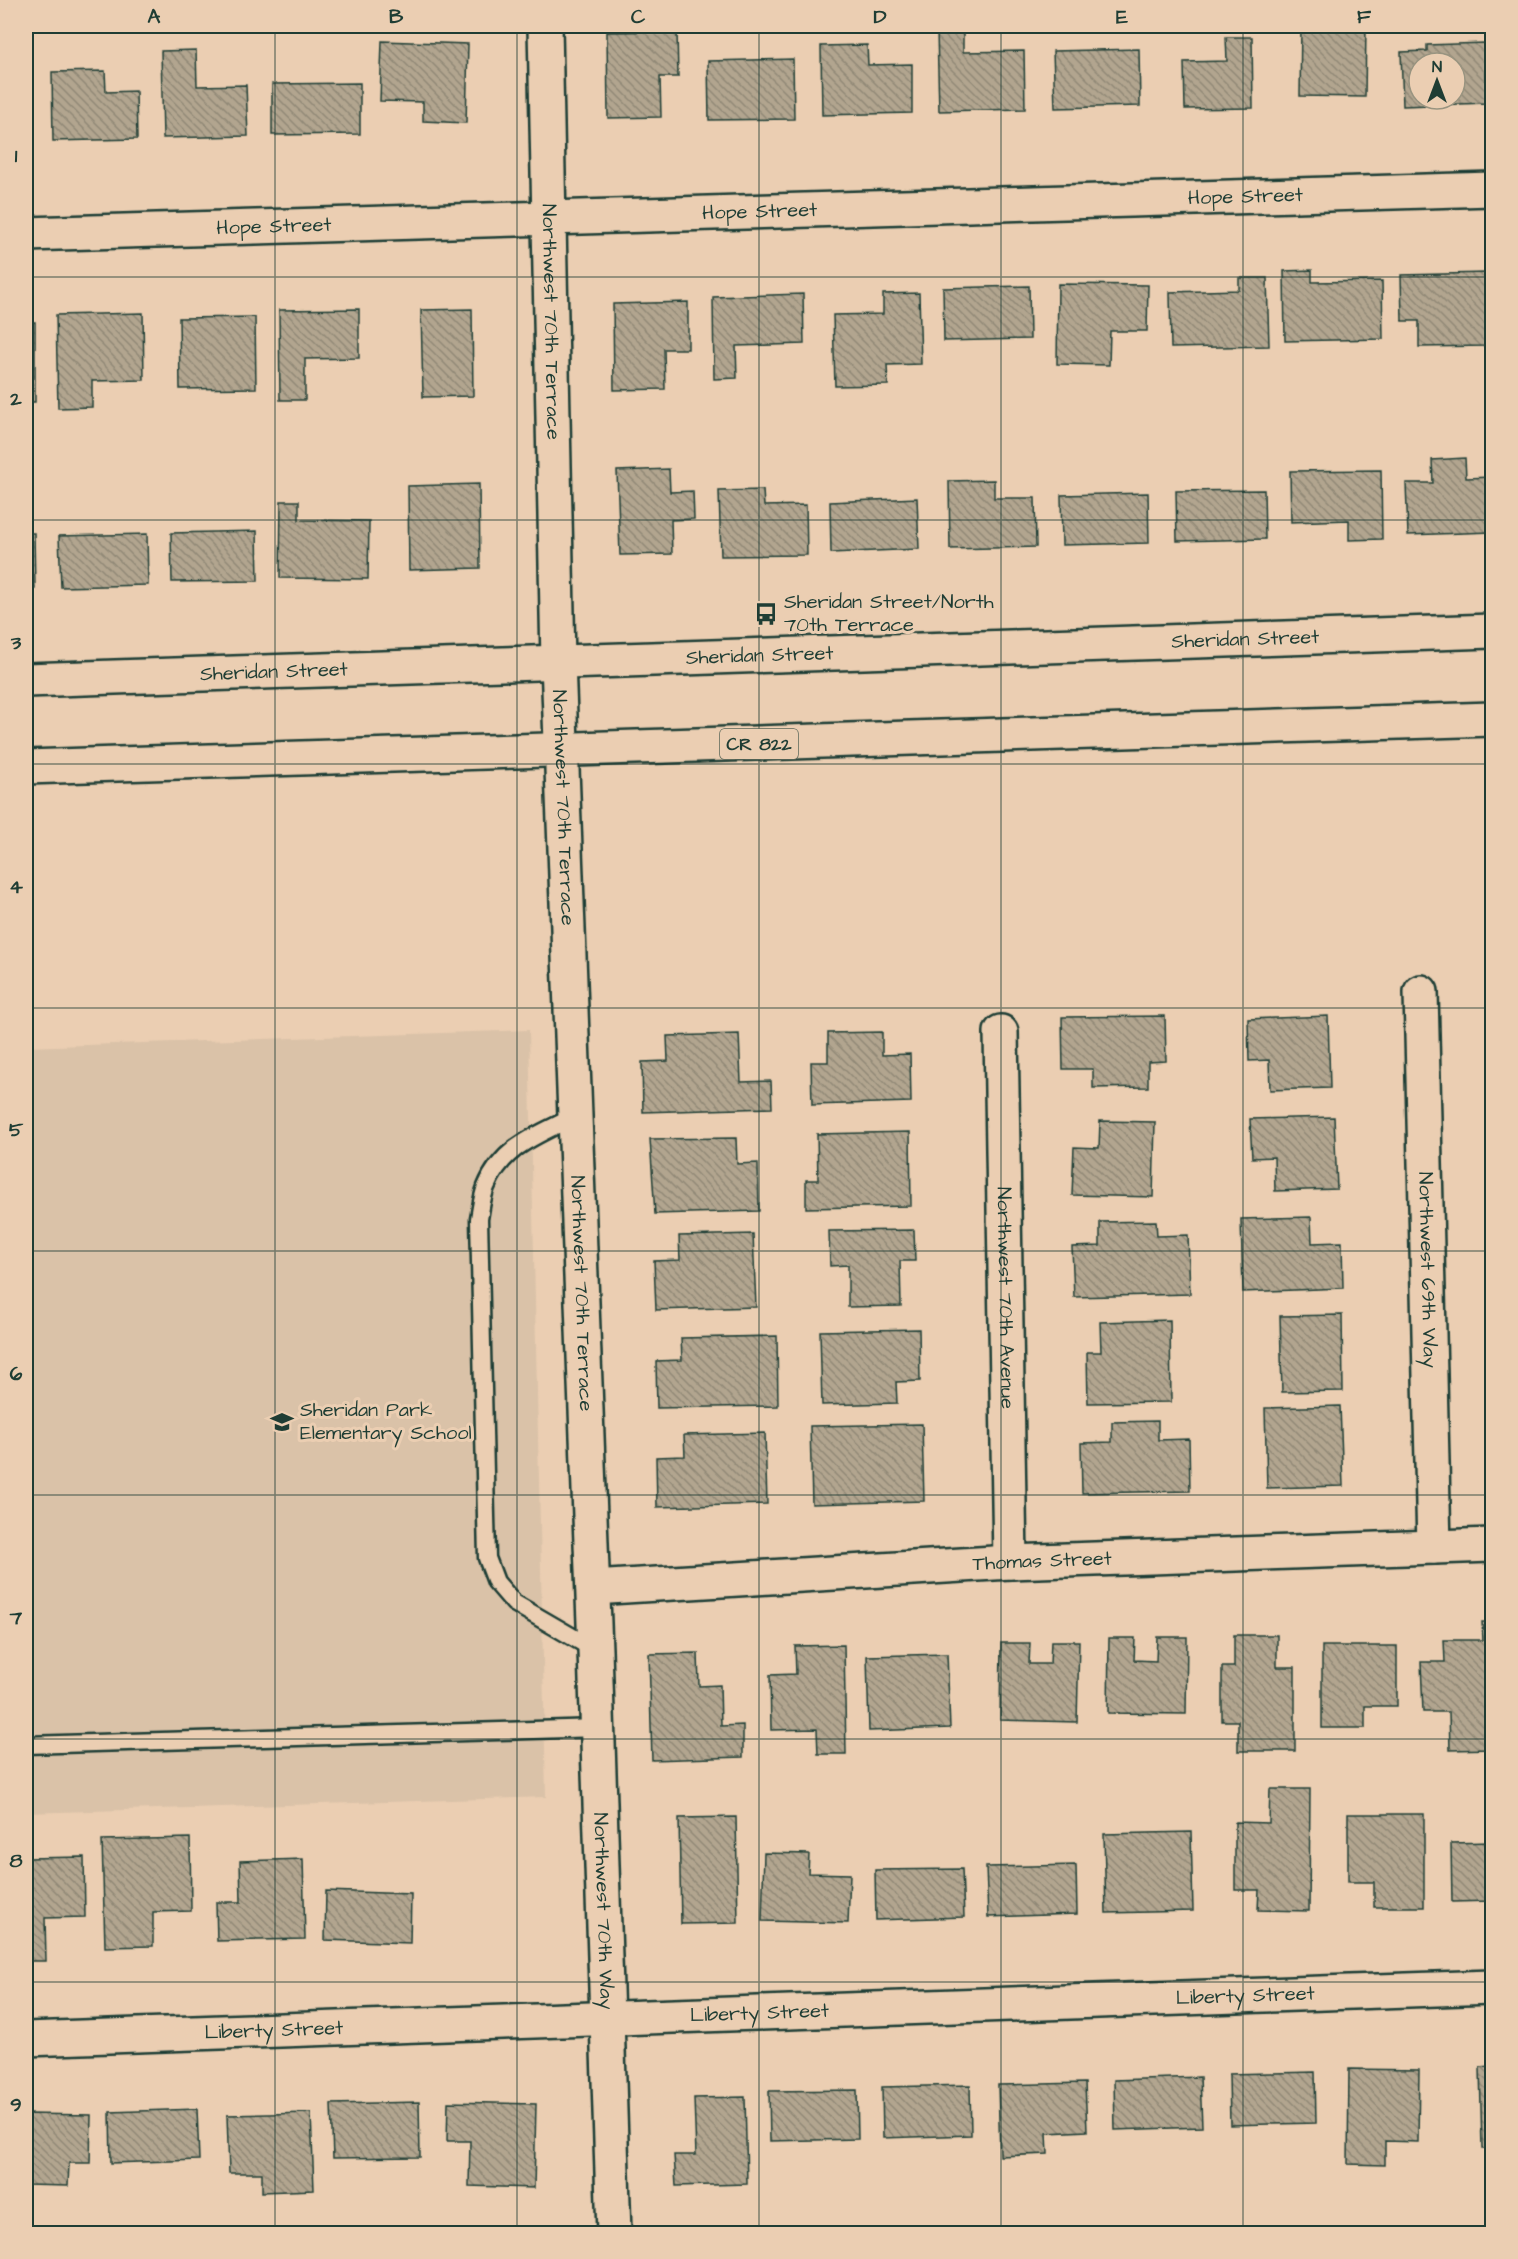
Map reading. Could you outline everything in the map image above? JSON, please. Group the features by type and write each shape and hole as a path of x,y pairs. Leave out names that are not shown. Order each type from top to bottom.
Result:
{"street":[{"name":"Northwest 70th Terrace","path":"545,26 558,662 593,1588"},
{"name":"Hope Street","path":"26,234 1492,189"},
{"name":"Sheridan Street","path":"26,680 1492,631"},
{"name":"CR 822","path":"26,768 1492,719"},
{"name":"Northwest 69th Way","path":"1420,992 1434,1547"},
{"name":"Northwest 70th Avenue","path":"1001,1032 1010,1562"},
{"name":"Thomas Street","path":"593,1588 1010,1562 1492,1545"},
{"name":"Northwest 70th Way","path":"593,1588 614,2234"},
{"name":"Liberty Street","path":"26,2039 1492,1987"}],"lane":[{"path":"575,1116 515,1146 496,1166 485,1189 479,1219 487,1558 496,1582 514,1603 596,1650"},
{"path":"26,1744 598,1728"}],"shaded area":[{"name":"Sheridan Park Elementary School","path":"529,1030 546,1797 26,1813 26,1047"}],"building":[{"path":"1334,26 1366,26 1365,97 1300,96 1301,27 1334,28"},
{"path":"677,31 678,77 660,77 661,117 608,118 607,32"},
{"path":"937,31 963,31 963,52 1024,51 1025,109 939,111"},
{"path":"1226,37 1252,37 1253,108 1185,109 1184,62 1227,61"},
{"path":"382,41 468,44 466,123 423,121 423,102 380,101"},
{"path":"1485,43 1487,103 1467,104 1467,51 1427,51 1427,45"},
{"path":"867,45 868,65 912,64 912,113 822,115 821,46"},
{"path":"1139,49 1140,106 1055,108 1053,51"},
{"path":"196,50 197,86 246,85 248,136 163,138 161,51"},
{"path":"1401,52 1407,52 1407,106 1403,106"},
{"path":"793,59 794,119 709,120 708,61"},
{"path":"105,71 106,92 136,91 137,139 53,141 52,72"},
{"path":"360,83 360,134 272,135 272,84"},
{"path":"26,87 28,141 26,141"},
{"path":"1312,270 1312,282 1382,281 1383,339 1285,341 1284,271"},
{"path":"1486,273 1487,346 1419,347 1419,321 1402,321 1401,275"},
{"path":"1239,278 1267,278 1269,346 1171,348 1170,292 1239,290"},
{"path":"1058,284 1148,285 1147,331 1110,331 1109,365 1057,364"},
{"path":"1029,286 1030,339 944,341 943,288"},
{"path":"919,293 921,364 887,365 888,385 835,386 833,315 883,314 883,294"},
{"path":"803,294 804,344 736,346 737,378 714,379 713,297"},
{"path":"688,302 688,349 664,349 665,389 614,390 613,304"},
{"path":"359,309 359,358 305,359 305,400 280,400 279,310"},
{"path":"472,309 473,396 423,397 421,310"},
{"path":"143,313 144,380 92,381 92,407 58,408 56,315"},
{"path":"255,317 256,388 180,389 179,318"},
{"path":"26,322 35,322 35,402 26,402"},
{"path":"1465,458 1466,478 1492,477 1492,532 1408,535 1406,483 1433,483 1432,460"},
{"path":"669,469 670,492 693,491 694,519 671,520 672,554 620,555 617,471"},
{"path":"1381,470 1382,539 1349,540 1349,520 1291,522 1290,471"},
{"path":"994,480 994,498 1035,498 1036,547 950,549 949,481"},
{"path":"479,484 480,568 409,570 408,486"},
{"path":"763,490 764,506 806,505 807,555 721,556 719,491"},
{"path":"1264,490 1265,539 1177,541 1176,491"},
{"path":"1148,493 1149,543 1062,545 1061,495"},
{"path":"917,498 919,549 831,553 830,502"},
{"path":"281,501 299,501 299,520 369,521 368,579 280,578"},
{"path":"257,531 258,581 172,582 171,533"},
{"path":"26,533 34,533 35,589 26,589"},
{"path":"147,534 148,585 61,587 59,536"},
{"path":"1165,1016 1166,1061 1148,1062 1148,1087 1093,1088 1093,1069 1063,1069 1062,1017"},
{"path":"1328,1016 1330,1088 1270,1090 1269,1060 1249,1061 1248,1019"},
{"path":"882,1032 882,1055 910,1054 911,1102 812,1105 811,1062 828,1062 828,1033"},
{"path":"739,1034 741,1082 771,1081 772,1108 643,1112 642,1062 668,1061 667,1036"},
{"path":"1489,1104 1492,1104 1492,1137 1489,1137"},
{"path":"1334,1117 1337,1189 1275,1191 1274,1157 1252,1158 1250,1119"},
{"path":"1100,1121 1155,1122 1153,1197 1072,1195 1074,1147 1099,1148"},
{"path":"910,1132 911,1206 806,1208 806,1180 818,1180 817,1134"},
{"path":"736,1138 737,1164 758,1163 759,1211 655,1214 650,1139"},
{"path":"1311,1217 1312,1243 1342,1242 1343,1288 1243,1292 1241,1219"},
{"path":"1156,1221 1157,1236 1188,1235 1190,1294 1074,1297 1072,1247 1100,1246 1100,1222"},
{"path":"914,1230 915,1261 900,1261 901,1306 848,1307 848,1265 830,1266 829,1231"},
{"path":"753,1234 756,1307 656,1310 654,1261 680,1260 679,1236"},
{"path":"1342,1315 1343,1391 1282,1392 1280,1316"},
{"path":"1170,1320 1171,1402 1088,1403 1087,1352 1101,1352 1100,1322"},
{"path":"919,1329 920,1381 896,1382 897,1403 822,1405 820,1331"},
{"path":"777,1336 778,1406 657,1408 656,1361 682,1360 681,1338"},
{"path":"1340,1406 1343,1486 1267,1488 1265,1408"},
{"path":"1158,1421 1158,1440 1189,1439 1190,1491 1082,1493 1081,1443 1112,1442 1112,1422"},
{"path":"922,1424 924,1501 812,1504 810,1426"},
{"path":"765,1433 767,1504 657,1507 656,1457 685,1456 684,1435"},
{"path":"1482,1622 1492,1622 1492,1749 1450,1750 1449,1712 1423,1712 1421,1662 1445,1662 1444,1640 1483,1640"},
{"path":"1234,1635 1277,1635 1277,1667 1295,1667 1295,1751 1238,1751 1238,1721 1222,1721 1222,1667 1234,1667"},
{"path":"1157,1637 1187,1637 1186,1714 1108,1713 1109,1638 1135,1638 1134,1660 1156,1661"},
{"path":"1051,1641 1079,1641 1077,1722 1000,1720 1001,1643 1030,1643 1029,1664 1050,1664"},
{"path":"844,1645 846,1754 818,1754 817,1729 771,1730 770,1675 796,1674 795,1646"},
{"path":"1322,1646 1397,1646 1397,1706 1365,1706 1365,1728 1322,1728"},
{"path":"698,1653 699,1686 720,1685 721,1726 743,1725 743,1757 652,1760 649,1654"},
{"path":"947,1654 950,1728 869,1731 867,1656"},
{"path":"1270,1789 1310,1789 1309,1911 1258,1910 1259,1890 1235,1890 1235,1822 1269,1823"},
{"path":"1348,1814 1424,1814 1424,1907 1374,1907 1374,1882 1348,1882"},
{"path":"736,1817 738,1923 681,1924 679,1818"},
{"path":"1191,1832 1193,1911 1106,1913 1104,1834"},
{"path":"190,1838 191,1911 153,1912 153,1946 105,1947 102,1840"},
{"path":"1492,1842 1492,1901 1452,1902 1451,1843"},
{"path":"764,1853 809,1854 808,1873 850,1874 848,1923 762,1921"},
{"path":"84,1857 85,1917 45,1918 46,1961 26,1961 26,1858"},
{"path":"303,1859 305,1939 217,1941 216,1902 241,1902 240,1861"},
{"path":"1076,1865 1077,1914 988,1917 986,1867"},
{"path":"962,1869 964,1917 876,1920 875,1870"},
{"path":"326,1891 411,1894 410,1943 325,1940"},
{"path":"1492,2066 1492,2149 1482,2149 1480,2067"},
{"path":"1349,2069 1419,2070 1418,2142 1385,2141 1385,2165 1348,2164"},
{"path":"1315,2072 1316,2123 1230,2125 1229,2074"},
{"path":"1200,2077 1202,2127 1115,2130 1114,2080"},
{"path":"1085,2083 1087,2131 1047,2133 1048,2154 1000,2156 998,2085"},
{"path":"970,2085 971,2135 883,2138 882,2087"},
{"path":"857,2090 858,2139 770,2141 769,2091"},
{"path":"745,2097 747,2184 676,2186 674,2155 696,2155 694,2098"},
{"path":"419,2102 420,2157 333,2158 331,2104"},
{"path":"448,2102 536,2104 534,2188 469,2186 470,2141 447,2141"},
{"path":"197,2109 199,2160 111,2163 110,2112"},
{"path":"311,2113 314,2190 262,2192 262,2173 229,2173 227,2115"},
{"path":"26,2114 91,2115 90,2163 69,2163 68,2186 26,2185"}],"place":[{"name":"Sheridan Street/North 70th Terrace","path":"766,614"},
{"name":"Sheridan Park Elementary School","path":"282,1422"}]}
